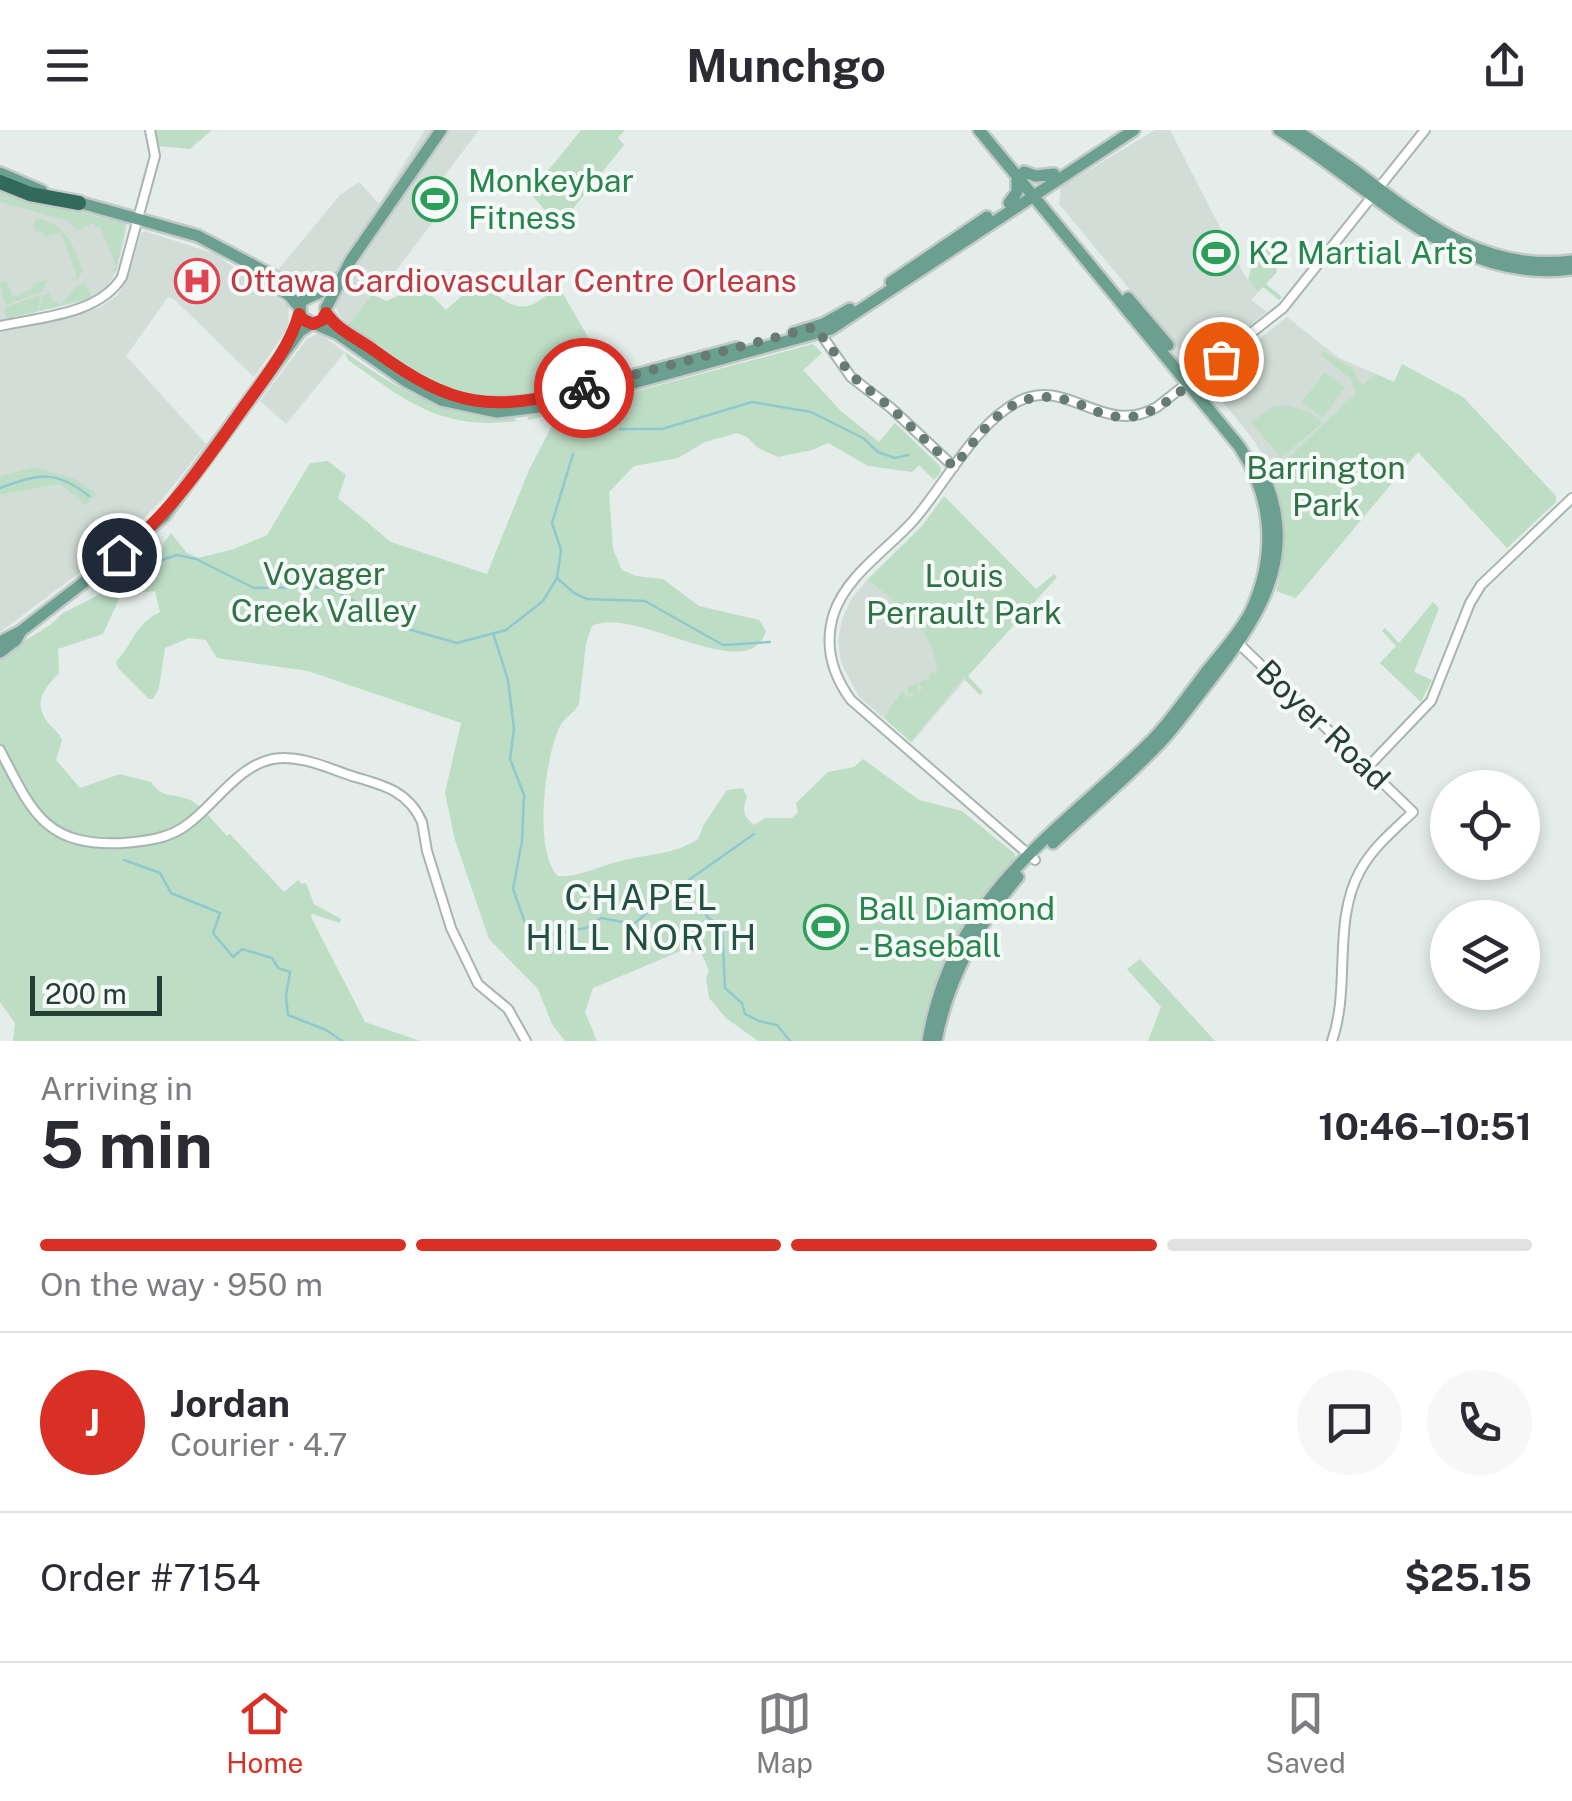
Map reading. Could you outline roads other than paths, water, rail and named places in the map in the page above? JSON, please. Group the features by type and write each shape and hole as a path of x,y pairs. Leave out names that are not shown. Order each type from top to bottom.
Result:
{"highway":[{"path":"2,175 30,194 78,202"}],"main road":[{"path":"0,642 21,631 164,516 300,331 317,325 346,264 441,130"},
{"path":"978,130 1021,174 1056,177"},
{"path":"932,1041 970,945 998,901 1032,857 1160,743 1260,608 1272,578 1277,537 1266,488 1239,446 988,130"},
{"path":"1049,210 1056,177 1120,130"},
{"path":"216,244 242,267 289,296 317,325 407,382 441,400 478,410 522,407 818,330 1134,130"},
{"path":"1279,130 1446,237 1478,251 1522,262 1572,260"},
{"path":"1296,130 1438,240 1472,258 1516,269 1572,269"},
{"path":"1012,206 1021,174"},
{"path":"78,202 188,232 216,244 309,295 336,325 408,376 442,393 522,407"},
{"path":"1012,206 1049,210"},
{"path":"272,369 303,300 346,264"},
{"path":"0,652 21,631"}],"street":[{"path":"0,326 87,306 112,291 122,277 155,156 150,130"},
{"path":"1032,857 857,706 840,685 831,660 831,625 843,595 914,520 1000,414 1025,398 1055,396 1105,414 1128,417 1153,410 1284,308 1425,130"},
{"path":"818,330 852,376 954,467"},
{"path":"1366,768 1431,701 1470,602 1481,584 1572,498"},
{"name":"Boyer Road","path":"1236,641 1413,812 1372,852 1354,885 1347,913 1338,1020 1332,1041"},
{"path":"0,753 30,807 44,823 71,839 97,844 153,840 178,831 246,772 272,759 297,759 398,792 414,807 423,825 448,922 475,978 508,1009 526,1041"}],"waterway":[{"path":"620,429 662,429 752,402 811,412 863,438 878,452 895,458 908,455"},
{"path":"145,554 159,561 177,555 196,559 254,588 328,587 404,628 457,643 506,630 543,601 557,578 561,550 552,523 573,454"},
{"path":"0,488 46,477 66,481 89,496"},
{"path":"557,578 587,599 645,601 723,645 770,642"},
{"path":"493,633 508,680 514,729 510,759 524,795 522,841 513,889 527,928 537,937 586,928 601,918 634,924 666,896 754,834"},
{"path":"124,860 160,873 171,893 220,913 213,933 233,957 242,949 272,958 278,968 290,972 288,1015 342,1041"},
{"path":"692,882 703,898 707,917 722,927 725,988 742,1003 745,1014 777,1025 790,1041"}],"place":[{"name":"Monkeybar Fitness","path":"435,199"},
{"name":"K2 Martial Arts","path":"1216,253"},
{"name":"Ottawa Cardiovascular Centre Orleans","path":"197,281"},
{"name":"Ball Diamond - Baseball","path":"826,927"}],"district":[{"name":"CHAPEL HILL NORTH","path":"642,918"}],"park label":[{"name":"Barrington Park","path":"1326,486"},
{"name":"Voyager Creek Valley","path":"324,592"},
{"name":"Louis Perrault Park","path":"964,594"}]}
